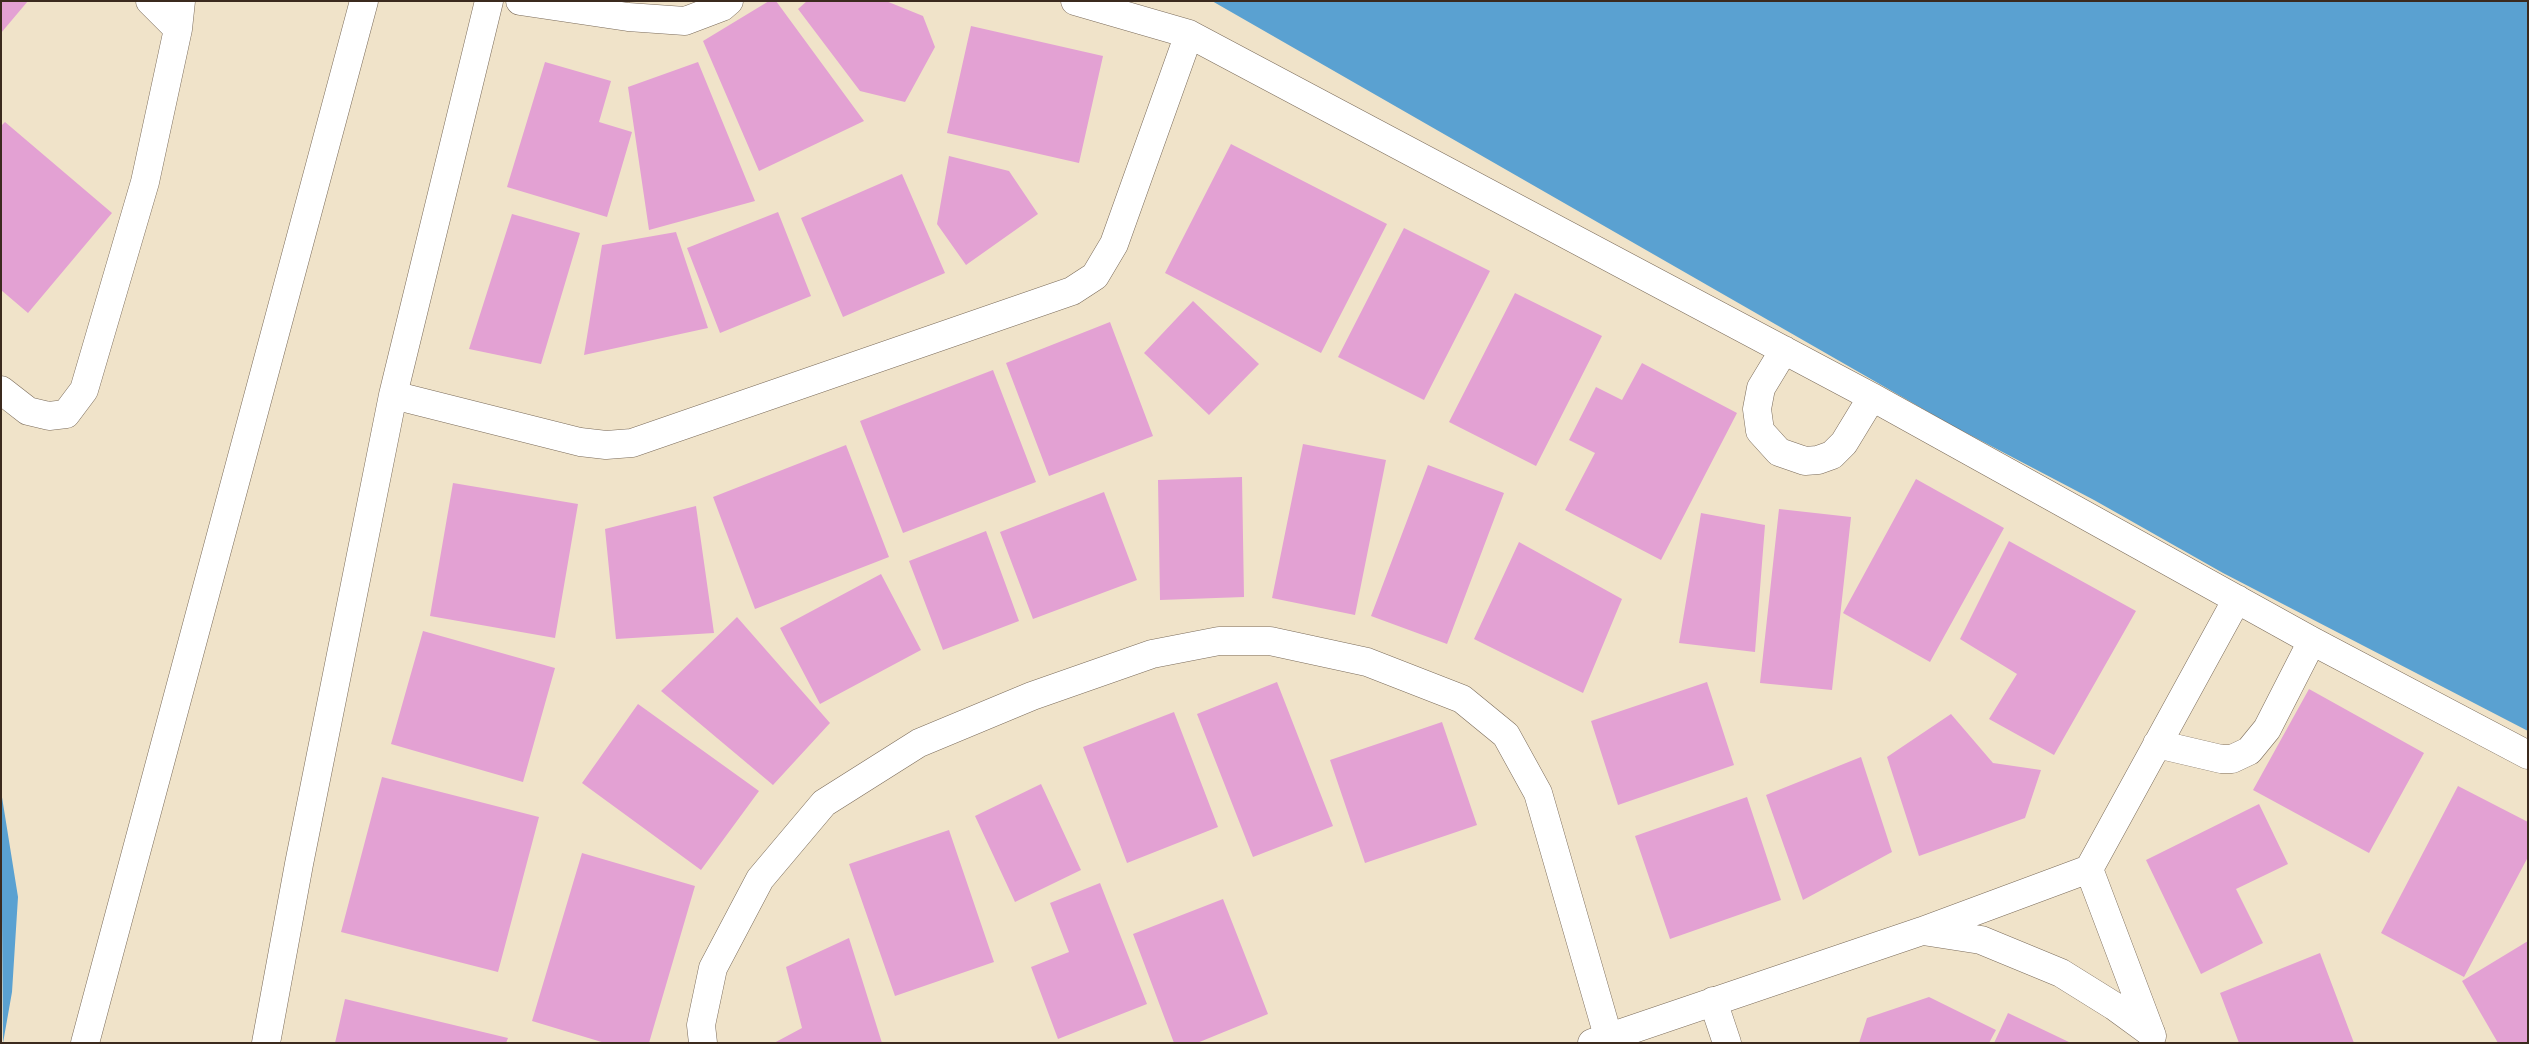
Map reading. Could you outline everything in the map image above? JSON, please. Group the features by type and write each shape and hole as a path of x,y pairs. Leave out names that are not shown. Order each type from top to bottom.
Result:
{"street":[{"path":"150,1 178,29"},
{"path":"1,390 28,411 49,416 66,414 84,390 144,182 178,29 180,1"},
{"path":"85,1043 364,1"},
{"path":"266,1043 299,864 393,395 488,1"},
{"path":"520,1 628,17 685,21 722,7 728,1"},
{"path":"1074,1 1189,34 1872,397 2312,641 2528,755"},
{"path":"393,395 580,442 606,445 632,443 1072,290 1095,276 1114,244 1189,34"},
{"path":"1784,350 1761,388 1757,409 1760,431 1779,452 1805,461 1818,460 1832,454 1844,443 1872,397"},
{"path":"703,1043 701,1024 713,968 760,878 824,803 919,743 1015,704 1152,654 1219,641 1270,641 1367,662 1462,699 1506,735 1538,793 1600,1040 1922,931 2089,869 2237,599"},
{"path":"2157,744 2221,759 2232,759 2249,751 2267,728 2312,641"},
{"path":"2089,869 2153,1038"},
{"path":"1922,931 1981,940 2061,973 2114,1006 2153,1038"},
{"path":"1713,1001 1727,1043"}],"water":[{"path":"1212,1 2528,1 2528,731 2223,573 2094,500 1951,425"},
{"path":"1,791 18,897 12,992 3,1043"}],"building":[{"path":"1,1 28,1 1,33"},
{"path":"769,1 776,1 864,121 759,171 703,41"},
{"path":"807,1 886,1 923,16 935,47 905,102 860,91 798,9"},
{"path":"971,26 1103,56 1079,163 947,133"},
{"path":"545,62 611,81 599,122 632,132 607,217 507,187"},
{"path":"698,62 755,201 649,230 628,87"},
{"path":"5,122 112,213 28,313 1,290 1,126"},
{"path":"1231,144 1387,224 1321,353 1165,273"},
{"path":"949,156 1009,171 1038,214 966,265 937,224"},
{"path":"902,174 945,273 843,317 801,218"},
{"path":"778,212 811,296 720,333 687,248"},
{"path":"512,214 580,233 541,364 469,349"},
{"path":"1404,228 1490,271 1424,400 1338,357"},
{"path":"676,232 708,328 584,355 602,245"},
{"path":"1515,293 1602,336 1536,466 1449,422"},
{"path":"1193,301 1259,364 1209,415 1144,353"},
{"path":"1110,322 1153,436 1049,476 1006,363"},
{"path":"1642,363 1737,413 1661,560 1565,510 1595,453 1569,440 1596,387 1622,400"},
{"path":"993,370 1036,482 903,533 860,421"},
{"path":"1303,444 1386,460 1355,615 1272,598"},
{"path":"846,445 889,557 755,609 713,497"},
{"path":"1428,465 1504,493 1447,644 1371,616"},
{"path":"1242,477 1244,597 1160,600 1158,480"},
{"path":"1916,479 2004,528 1930,662 1843,613"},
{"path":"453,483 578,504 555,638 430,616"},
{"path":"1104,492 1137,580 1033,619 1000,532"},
{"path":"696,506 714,633 616,639 605,529"},
{"path":"1779,509 1851,517 1832,690 1760,683"},
{"path":"1701,513 1765,525 1755,652 1679,643"},
{"path":"986,531 1019,621 943,650 909,561"},
{"path":"2009,541 2136,611 2054,755 1989,719 2017,674 1960,639"},
{"path":"1519,542 1622,599 1583,693 1474,639"},
{"path":"881,574 921,650 820,704 780,628"},
{"path":"737,617 830,723 773,785 661,691"},
{"path":"423,631 555,668 523,782 391,744"},
{"path":"1277,682 1333,826 1253,857 1197,714"},
{"path":"1707,682 1734,765 1618,805 1591,721"},
{"path":"2309,689 2424,753 2369,853 2253,790"},
{"path":"638,704 759,791 701,870 582,783"},
{"path":"1174,712 1218,827 1127,863 1083,747"},
{"path":"1951,714 1993,763 2041,770 2025,818 1919,856 1887,757"},
{"path":"1442,722 1477,825 1365,863 1330,760"},
{"path":"1861,757 1892,852 1803,900 1766,795"},
{"path":"382,777 539,817 498,972 341,932"},
{"path":"1041,784 1081,870 1015,902 975,816"},
{"path":"2458,786 2528,822 2528,857 2464,977 2381,933"},
{"path":"1747,797 1781,900 1670,939 1635,836"},
{"path":"2259,804 2288,864 2236,889 2263,943 2201,974 2146,860"},
{"path":"949,830 994,962 895,996 849,864"},
{"path":"582,853 695,886 649,1043 605,1043 532,1021"},
{"path":"1100,883 1147,1004 1058,1039 1031,967 1069,952 1050,903"},
{"path":"1223,899 1268,1014 1197,1043 1174,1043 1133,934"},
{"path":"849,938 882,1043 774,1043 802,1028 786,967"},
{"path":"2528,941 2528,1043 2498,1043 2462,981"},
{"path":"2320,953 2354,1043 2239,1043 2220,993"},
{"path":"1929,997 1996,1030 1989,1043 1859,1043 1867,1018"},
{"path":"345,999 508,1038 506,1043 335,1043"},
{"path":"2008,1013 2071,1043 1994,1043"}]}
